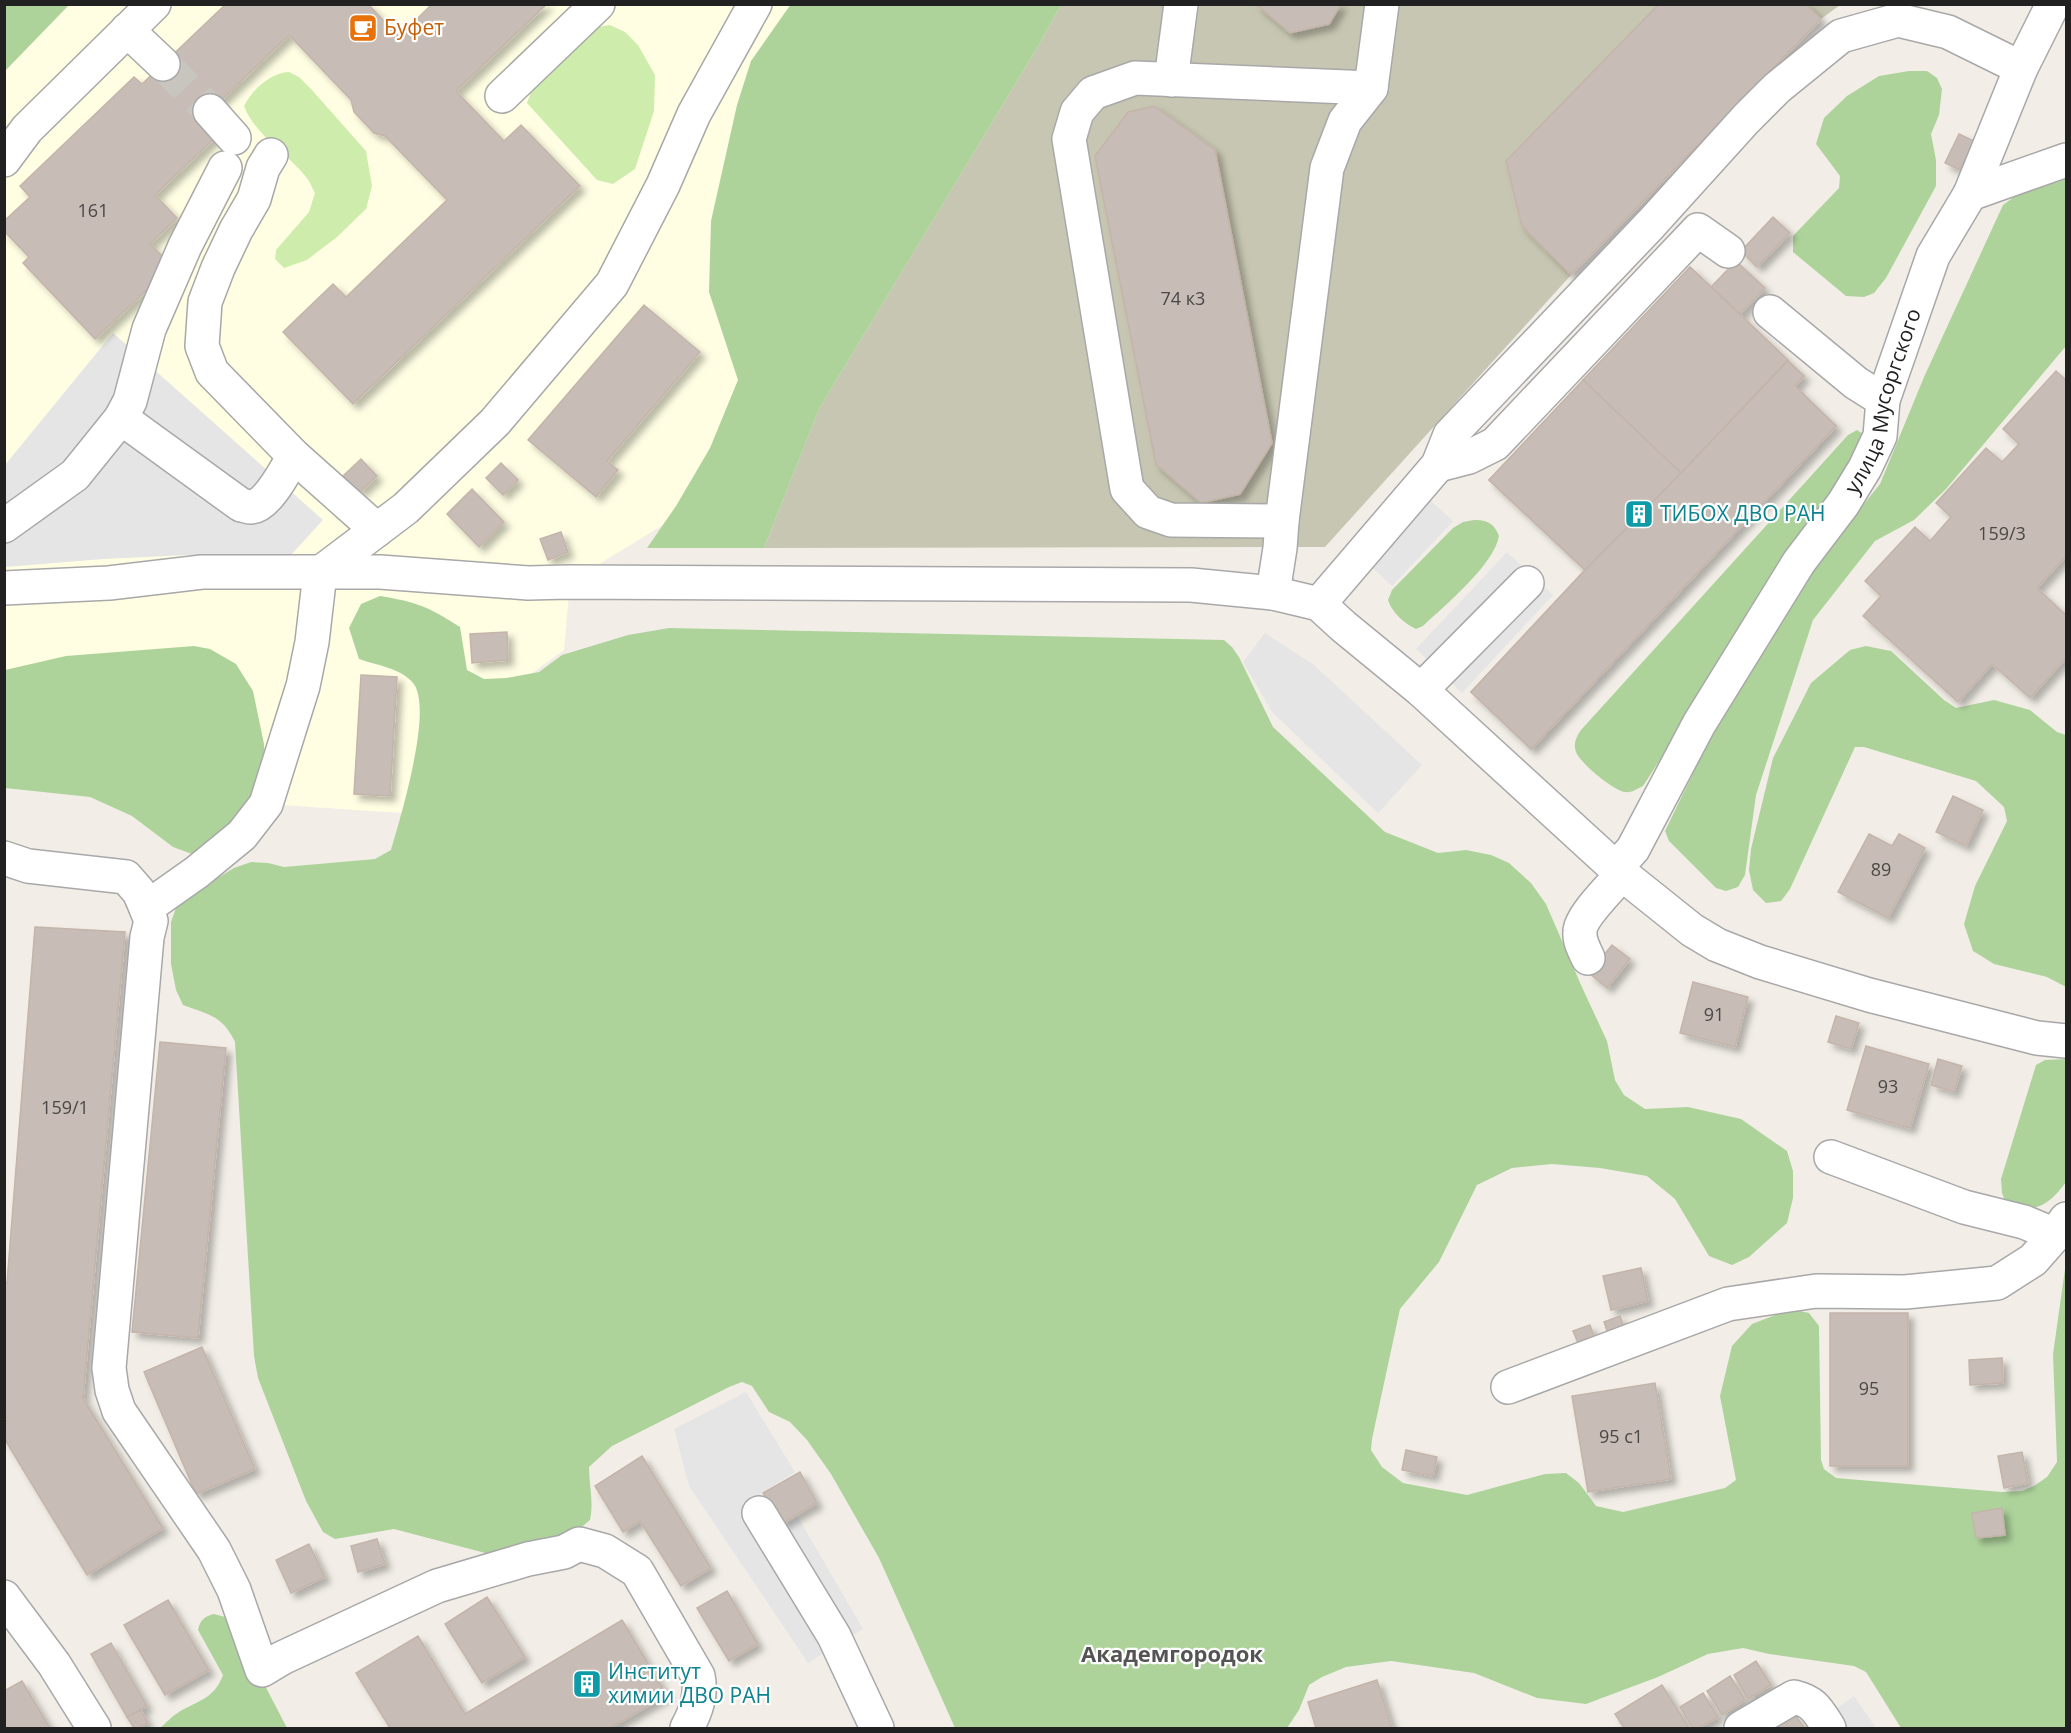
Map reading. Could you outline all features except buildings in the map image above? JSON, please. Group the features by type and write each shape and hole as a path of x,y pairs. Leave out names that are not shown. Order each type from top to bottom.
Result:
{"street":[{"path":"4,160 27,129 154,4"},
{"path":"502,96 598,4"},
{"path":"146,908 197,872 242,835 266,804 303,686 312,642 320,573 406,508 495,422 612,284 663,185 693,114 755,4"},
{"path":"1171,80 1181,4"},
{"path":"1273,593 1327,168 1345,122 1371,88 1382,4"},
{"name":"улица Мусоргского","path":"1588,958 1581,941 1580,928 1633,849 1699,724 1799,562 1843,504 1865,468 1880,436 1883,400 1933,256 1970,194 2021,68 2053,4"},
{"path":"1319,604 1438,465 1450,435 1651,224 1746,119 1777,88 1841,36 1898,20 1948,33 2021,68"},
{"path":"128,30 163,64"},
{"path":"1282,521 1171,520 1148,512 1127,489 1069,139 1077,112 1094,93 1136,78 1371,88"},
{"path":"4,526 75,475 121,418 130,401 149,329 185,246 230,153 210,111"},
{"path":"271,155 263,168 254,199 236,230 205,302 202,346 212,372 294,456 377,530"},
{"path":"1970,194 2067,160"},
{"path":"1651,224 1681,249"},
{"path":"1438,465 1469,457 1495,444 1698,230 1728,251"},
{"path":"1770,312 1856,383 1883,400"},
{"path":"121,418 241,505 252,507 261,504 294,456"},
{"path":"4,588 109,583 202,572 380,572 528,583 1191,585 1273,593 1319,604 1421,690 1619,871 1692,930 1717,945 1760,962 1869,994 2037,1038 2067,1041"},
{"path":"1421,690 1527,583"},
{"path":"4,858 28,866 126,878 139,892 151,921 147,937 109,1368 111,1390 120,1411 214,1550 234,1590 262,1670 282,1658 437,1586 528,1559 564,1552 579,1544 605,1551 637,1571 698,1676 701,1689 687,1728"},
{"path":"1831,1157 1964,1207 2024,1222 2061,1227"},
{"path":"1508,1387 1728,1304 1816,1290 1905,1292 1997,1283 2033,1260 2061,1227"},
{"path":"759,1513 834,1636 877,1728"},
{"path":"4,1597 54,1664 94,1728"},
{"path":"1742,1728 1794,1697 1808,1700 1829,1728"}],"shaded area":[{"path":"4,5 1007,5 728,485 570,582 564,650 473,716 448,816 266,804 5,761"},
{"path":"1061,5 1840,5 1821,19 1609,224 1571,275 1325,547 764,548 819,409"},
{"path":"113,333 323,520 290,556 188,555 5,567 5,465"},
{"path":"1422,493 1453,521 1392,586 1361,557"},
{"path":"1507,552 1553,595 1462,693 1416,649"},
{"path":"1265,633 1314,665 1422,765 1378,813 1272,712 1243,662"},
{"path":"746,1392 795,1472 760,1494 779,1527 798,1517 863,1629 808,1663 689,1486 674,1429"},
{"path":"1854,1696 1876,1728 1840,1728 1830,1713"}],"green space":[{"path":"791,4 1061,5 819,409 764,548 647,548 676,506 710,448 738,380 709,292 711,221 737,105 751,61"},
{"path":"4,5 69,5 5,71"},
{"path":"610,25 625,32 638,45 655,75 654,111 635,169 613,184 597,180 527,103 531,92 598,27"},
{"path":"1909,71 1927,71 1937,78 1942,89 1939,115 1931,134 1936,160 1936,186 1886,278 1874,293 1864,297 1846,296 1793,252 1793,236 1839,188 1840,176 1816,144 1824,118 1847,96 1879,76"},
{"path":"289,72 299,77 311,89 366,151 372,186 366,209 337,237 307,260 284,268 275,259 276,250 309,212 315,193 309,180 256,126 244,106 262,83 275,75"},
{"path":"2066,173 2066,346 1946,489 1914,520 1875,541 1813,620 1756,795 1745,875 1738,887 1726,891 1716,888 1669,841 1665,831 1714,730 1761,648 1838,533 1880,484 1924,377 2003,205 2018,194"},
{"path":"1857,430 1863,434 1850,467 1643,786 1625,792 1606,782 1584,763 1576,752 1576,741 1581,730 1848,435"},
{"path":"1474,520 1486,522 1495,528 1499,536 1495,547 1479,572 1455,596 1423,626 1416,629 1412,627 1399,618 1390,605 1388,600 1392,590 1453,528 1463,522"},
{"path":"380,596 422,606 460,627 467,670 484,679 539,672 562,655 628,635 669,628 1224,640 1239,657 1273,727 1385,832 1438,853 1466,850 1491,855 1509,863 1531,883 1546,904 1607,1041 1615,1080 1624,1095 1645,1109 1688,1107 1741,1119 1787,1151 1793,1171 1793,1198 1787,1223 1749,1257 1732,1265 1709,1256 1675,1199 1647,1176 1600,1168 1552,1164 1512,1168 1477,1185 1439,1262 1400,1309 1372,1439 1371,1450 1382,1467 1403,1483 1467,1495 1545,1474 1566,1473 1579,1483 1596,1506 1623,1512 1725,1488 1736,1480 1720,1396 1732,1346 1752,1324 1791,1309 1809,1313 1819,1326 1821,1460 1824,1469 1836,1478 2002,1492 2022,1491 2047,1477 2057,1462 2053,1354 2066,1262 2066,1728 1901,1728 1866,1672 1854,1666 1743,1648 1708,1654 1658,1677 1586,1704 1537,1698 1474,1673 1391,1661 1346,1667 1309,1685 1299,1710 1287,1728 955,1728 879,1558 831,1474 807,1440 790,1422 769,1412 752,1386 742,1382 612,1446 589,1467 590,1520 578,1530 540,1544 489,1554 394,1529 335,1539 323,1532 306,1501 258,1378 254,1356 235,1042 220,1021 183,1005 176,990 171,964 171,922 178,902 234,868 251,862 284,867 375,859 391,850 413,764 420,715 418,696 413,683 408,678 395,670 359,659 349,628 361,604"},
{"path":"194,646 210,649 236,664 253,691 264,744 265,764 259,790 212,850 192,854 173,847 132,816 90,797 5,788 5,670 66,656"},
{"path":"1866,646 1891,651 1944,700 1956,708 1994,700 2030,710 2057,732 2066,735 2066,987 2047,977 1994,964 1973,951 1964,924 1975,886 2007,821 2004,807 1976,781 1864,747 1855,747 1790,889 1781,901 1766,903 1753,890 1749,870 1751,849 1773,758 1811,683 1850,650"},
{"path":"2066,1059 2066,1182 2055,1195 2034,1208 2025,1208 2005,1201 2001,1179 2036,1065 2045,1060"},
{"path":"214,1614 225,1617 233,1624 287,1728 160,1728 176,1714 210,1694 223,1675 198,1630 203,1619"}],"tunnel":[{"path":"163,64 210,111"}],"place":[{"name":"Буфет","path":"363,28"},
{"name":"ТИБОХ ДВО РАН","path":"1639,514"},
{"name":"Институт химии ДВО РАН","path":"587,1684"}],"district":[{"name":"Академгородок","path":"1172,1654"}]}
